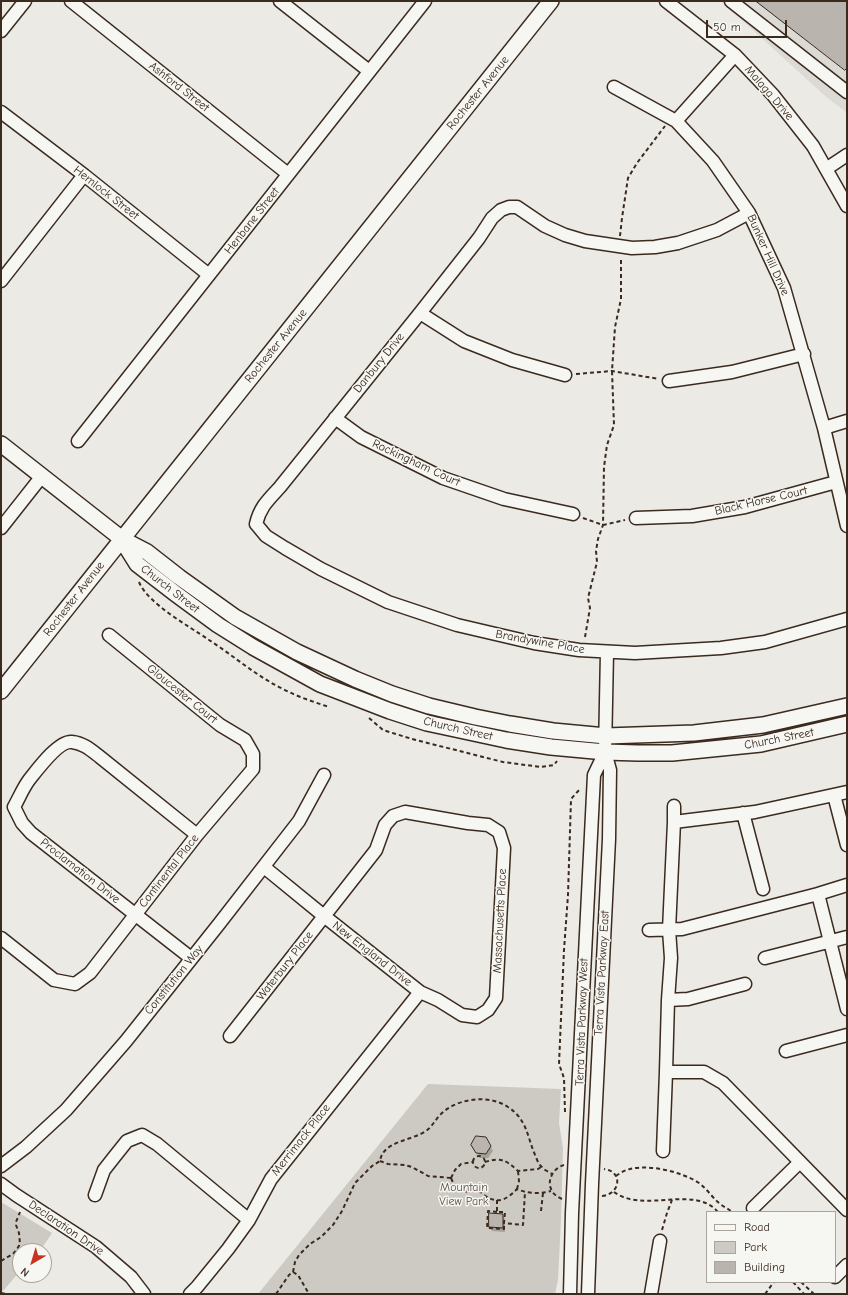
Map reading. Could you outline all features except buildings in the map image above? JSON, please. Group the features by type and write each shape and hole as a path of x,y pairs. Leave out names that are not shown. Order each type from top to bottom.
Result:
{"main road":[{"name":"Rochester Avenue","path":"1,691 551,1"},
{"name":"Church Street","path":"1,444 122,539 147,552 235,617 297,652 355,679 392,694 467,715 510,724 553,731 606,736 694,733 763,725 847,706"},
{"name":"Church Street","path":"122,539 137,564 218,625 253,647 320,684 427,723 506,740 552,747 605,752 672,753 761,744 847,724"}],"street":[{"path":"1,31 25,1"},
{"name":"Ashford Street","path":"71,1 288,174"},
{"path":"280,1 369,72"},
{"name":"Henbane Street","path":"78,441 425,1"},
{"name":"Malaga Drive","path":"666,1 735,55 773,95 813,146 847,206"},
{"path":"731,1 847,92"},
{"path":"674,119 735,55"},
{"name":"Bunker Hill Drive","path":"614,87 674,119 713,161 749,213 784,288 824,428 847,526"},
{"name":"Hemlock Street","path":"1,112 209,275"},
{"path":"826,169 847,155"},
{"path":"1,282 84,176"},
{"name":"Danbury Drive","path":"256,524 258,514 264,504 280,487 420,313 479,238 492,218 500,210 509,207 517,207 545,226 565,236 585,242 620,246"},
{"path":"620,246 632,248 655,247 678,243 717,230 749,213"},
{"path":"420,313 464,341 512,360 565,375"},
{"path":"669,381 732,372 804,354"},
{"name":"Rockingham Court","path":"334,418 361,437 443,478 504,499 573,514"},
{"path":"824,428 847,421"},
{"path":"1,528 42,476"},
{"name":"Black Horse Court","path":"636,518 692,516 745,507 836,482"},
{"name":"Brandywine Place","path":"256,524 266,536 285,548 321,569 388,602 457,625 579,650 635,653 721,648 765,642 847,619"},
{"name":"Gloucester Court","path":"109,635 220,725 245,740 253,754"},
{"name":"Terra Vista Parkway East","path":"588,1294 609,839 610,770 605,752 606,652"},
{"name":"Proclamation Drive","path":"191,958 31,832 22,823 14,807 29,781 48,758 58,747 71,742 85,746 100,756 197,835"},
{"name":"Terra Vista Parkway West","path":"570,1294 572,1212 594,775 605,752"},
{"name":"Continental Place","path":"1,938 54,980 75,984 90,973 197,835 253,768 253,754"},
{"name":"Constitution Way","path":"1,1166 26,1147 66,1110 126,1040 299,822 324,774"},
{"path":"674,822 743,813 847,792"},
{"path":"834,795 847,845"},
{"path":"663,1151 668,1000 671,958 669,930 674,806"},
{"name":"Massachusetts Place","path":"393,816 405,812 488,825 499,832 504,848 496,998 488,1010"},
{"path":"743,813 763,889"},
{"name":"Waterbury Place","path":"230,1036 376,850 385,825 393,816"},
{"name":"New England Drive","path":"264,867 420,992 438,1000 462,1015 478,1017 488,1010"},
{"path":"649,930 687,928 847,885"},
{"path":"818,894 847,1009"},
{"path":"765,958 847,937"},
{"path":"668,1000 688,999 745,984"},
{"name":"Merrimack Place","path":"190,1294 224,1254 249,1220 271,1179 420,992"},
{"path":"786,1051 847,1035"},
{"path":"666,1072 704,1072 723,1083 847,1210"},
{"path":"95,1195 104,1170 127,1141 142,1135 156,1144 249,1220"},
{"path":"752,1208 800,1162"},
{"name":"Declaration Drive","path":"1,1184 96,1247 131,1277 144,1294"},
{"path":"651,1294 660,1241"},
{"path":"836,1275 847,1265"}],"path":[{"path":"585,637 590,608 588,598 596,568 598,539 603,525 604,467 607,445 614,425 612,371 615,328 622,299 622,263 620,246 622,218 628,178 637,163 674,119"},
{"path":"565,375 612,371 669,381"},
{"path":"573,514 603,525 636,518"},
{"path":"136,576 142,589 176,619 209,639 258,675 284,690 329,707"},
{"path":"369,718 383,730 412,739 503,762 542,767 554,765 558,760"},
{"path":"565,1117 564,1078 559,1064 564,950 572,799 580,789"},
{"path":"380,1162 381,1157 393,1144 416,1137 427,1131 440,1115 450,1108 463,1102 481,1099 507,1106 516,1113 525,1124 532,1147 541,1167 552,1174"},
{"path":"472,1162 473,1158 478,1155 482,1156 485,1162"},
{"path":"472,1162 476,1167 480,1168 485,1162 500,1159 510,1164 518,1171 538,1169 541,1167"},
{"path":"563,1199 551,1191 550,1185 552,1174 555,1169 564,1165 565,1159"},
{"path":"276,1294 289,1274 293,1272 295,1262 302,1251 321,1237 333,1225 340,1215 356,1183 372,1166 380,1162 405,1165 412,1167 428,1176 451,1178"},
{"path":"472,1162 461,1164 455,1170 451,1178 454,1185 460,1191 469,1192 475,1189 480,1191 488,1198 497,1200 505,1199 517,1189 518,1171"},
{"path":"616,1176 630,1169 642,1168 654,1168 685,1176 699,1183 711,1193 719,1204 730,1211"},
{"path":"601,1196 614,1192 617,1184 616,1176 609,1170 603,1169"},
{"path":"517,1189 525,1192 543,1193 551,1191"},
{"path":"504,1223 523,1225 525,1192"},
{"path":"614,1192 625,1199 650,1202 673,1200 702,1202 717,1211"},
{"path":"541,1211 543,1193"},
{"path":"497,1200 497,1212"},
{"path":"660,1241 667,1213 673,1200"},
{"path":"488,1211 505,1212 504,1223 504,1229 487,1228 488,1211"},
{"path":"1,1261 17,1250 20,1244 20,1232 16,1225 20,1212"},
{"path":"293,1272 298,1275 309,1294"},
{"path":"765,1294 773,1283"},
{"path":"794,1283 804,1294"},
{"path":"802,1283 814,1294"},
{"path":"1,1293 6,1294"}],"shaded area":[{"path":"721,1 847,1 847,113 824,95"}],"green space":[{"name":"Mountain View Park","path":"428,1084 561,1089 559,1123 563,1148 561,1220 558,1280 555,1294 258,1294"},
{"path":"1,1202 52,1233 45,1243 12,1243 12,1280 4,1290 1,1291"}]}
